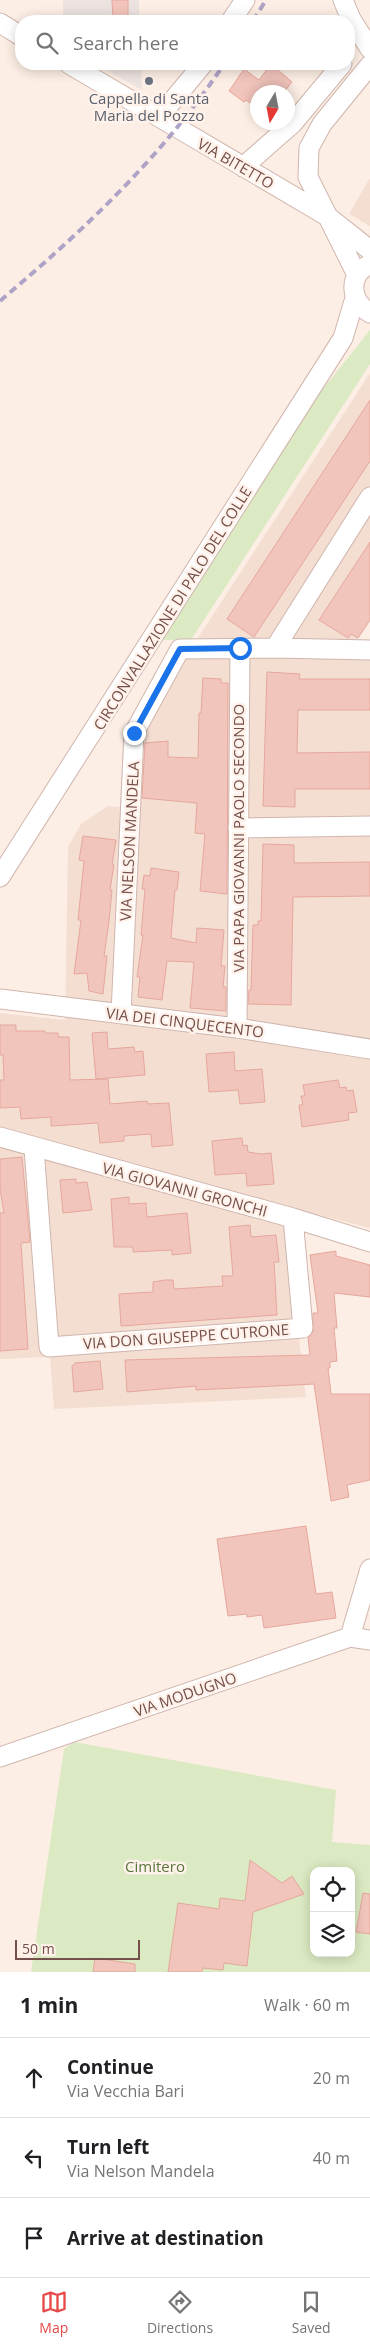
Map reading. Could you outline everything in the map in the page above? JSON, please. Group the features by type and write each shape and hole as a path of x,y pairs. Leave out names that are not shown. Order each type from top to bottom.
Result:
{"street":[{"path":"235,15 245,0"},
{"path":"343,0 351,15"},
{"path":"0,23 15,32"},
{"path":"355,23 366,44 355,52"},
{"path":"343,338 355,298 353,285 363,269 327,216 308,177 309,148 322,124 370,65"},
{"name":"VIA BITETTO","path":"79,70 327,216 370,250"},
{"path":"159,117 198,70"},
{"path":"243,167 293,123 337,70"},
{"path":"355,298 362,308 370,313"},
{"path":"343,338 370,318"},
{"name":"CIRCONVALLAZIONE DI PALO DEL COLLE","path":"0,877 343,338"},
{"path":"275,648 370,496"},
{"path":"240,648 370,650"},
{"name":"VIA NELSON MANDELA","path":"121,1014 134,733 180,649 240,648"},
{"name":"VIA PAPA GIOVANNI PAOLO SECONDO","path":"237,1028 240,648"},
{"path":"238,828 370,826"},
{"name":"VIA DEI CINQUECENTO","path":"0,999 237,1028 370,1049"},
{"name":"VIA GIOVANNI GRONCHI","path":"0,1137 34,1148 293,1218 370,1242"},
{"name":"VIA DON GIUSEPPE CUTRONE","path":"34,1148 49,1347 304,1328 293,1218"},
{"path":"350,1637 370,1569"},
{"name":"VIA MODUGNO","path":"0,1757 32,1753 350,1637 370,1640"}],"shaded area":[{"path":"63,0 139,0 139,15 63,15"},
{"path":"107,70 141,70 142,90"},
{"path":"370,178 370,226 349,214"},
{"path":"370,373 370,620 350,651 370,652 370,1228 283,1206 306,1397 54,1409 50,1357 0,1359 0,1013 65,1020 68,847 81,824 108,806 120,807 123,747 183,661"}],"green space":[{"path":"370,330 370,364 191,640 162,640 315,399"},
{"name":"Cimitero","path":"74,1742 336,1790 332,1842 370,1845 370,1972 31,1972 64,1749"}],"building":[{"path":"112,0 128,0 128,15 113,15"},
{"path":"243,70 259,80 266,70 278,70 292,82 290,85 250,85 250,103 246,100 244,102 229,91"},
{"path":"370,400 370,461 254,637 227,619"},
{"path":"370,542 370,620 358,638 351,634 348,638 319,620"},
{"path":"267,672 300,674 299,679 370,679 370,710 298,710 297,753 370,752 370,789 295,789 295,807 263,806"},
{"path":"203,678 221,679 221,683 228,683 227,894 200,891 205,834 195,833 197,803 142,798 145,743 168,741 168,757 198,758 199,713 201,713"},
{"path":"83,836 116,840 104,956 107,956 103,994 89,991 87,973 74,974 81,920 78,920 84,861 79,860"},
{"path":"263,844 294,845 294,863 370,862 370,896 293,897 291,1005 248,1004 249,990 251,990 253,925 258,925 258,921 261,921"},
{"path":"151,868 179,872 177,890 175,890 171,938 196,943 197,928 224,930 221,966 225,966 223,987 226,987 226,1011 190,1008 194,963 192,962 167,961 162,1000 138,997 140,977 137,977 143,935 141,935 145,889 142,889 144,875 150,876"},
{"path":"0,1025 16,1025 16,1031 45,1031 45,1033 58,1033 58,1037 69,1037 70,1080 108,1079 110,1104 147,1101 148,1104 169,1103 173,1145 152,1147 151,1134 124,1136 124,1141 100,1143 98,1123 51,1126 51,1117 21,1119 20,1107 0,1108 0,1080 4,1080 3,1055 0,1055"},
{"path":"107,1032 108,1049 134,1047 135,1052 143,1051 145,1075 96,1079 92,1033"},
{"path":"234,1052 235,1071 262,1069 265,1102 240,1104 238,1090 209,1092 206,1054"},
{"path":"338,1080 340,1088 346,1087 347,1091 353,1090 357,1112 348,1113 349,1120 302,1127 299,1105 303,1105 301,1096 305,1096 303,1085"},
{"path":"242,1138 243,1146 247,1145 248,1152 271,1153 274,1184 247,1186 246,1173 215,1175 212,1141"},
{"path":"22,1157 30,1242 21,1243 28,1349 0,1351 0,1213 4,1213 0,1189 0,1159"},
{"path":"76,1179 76,1183 87,1182 92,1210 63,1213 60,1180"},
{"path":"129,1197 129,1204 146,1203 147,1217 187,1213 191,1253 172,1255 172,1250 133,1252 133,1247 114,1247 111,1199"},
{"path":"250,1225 251,1237 276,1235 279,1262 274,1262 277,1315 121,1326 119,1294 153,1292 153,1282 165,1280 173,1280 174,1289 223,1286 222,1276 233,1276 229,1227"},
{"path":"336,1251 336,1256 370,1265 370,1297 334,1293 337,1328 334,1328 337,1361 330,1362 330,1368 328,1368 331,1394 370,1394 370,1480 347,1485 349,1497 331,1501 314,1384 196,1390 196,1386 127,1392 125,1360 310,1355 308,1338 313,1332 313,1313 318,1313 310,1255"},
{"path":"100,1361 103,1389 74,1392 72,1366 75,1363"},
{"path":"306,1526 316,1594 332,1592 336,1618 264,1628 262,1615 247,1617 247,1614 228,1616 217,1539"},
{"path":"250,1860 282,1883 292,1876 304,1894 253,1912 247,1966 224,1963 223,1970 203,1968 202,1972 168,1972 178,1903 219,1909 220,1898 245,1901"},
{"path":"363,1893 370,1894 370,1934 356,1932"},
{"path":"95,1958 135,1964 135,1972 93,1972"}],"railway":[{"path":"257,15 266,0"},
{"path":"0,301 62,247 121,190 175,130 220,70"}],"place":[{"name":"Cappella di Santa Maria del Pozzo","path":"149,81"}],"route":[{"path":"134,733 180,649 240,648"}]}
